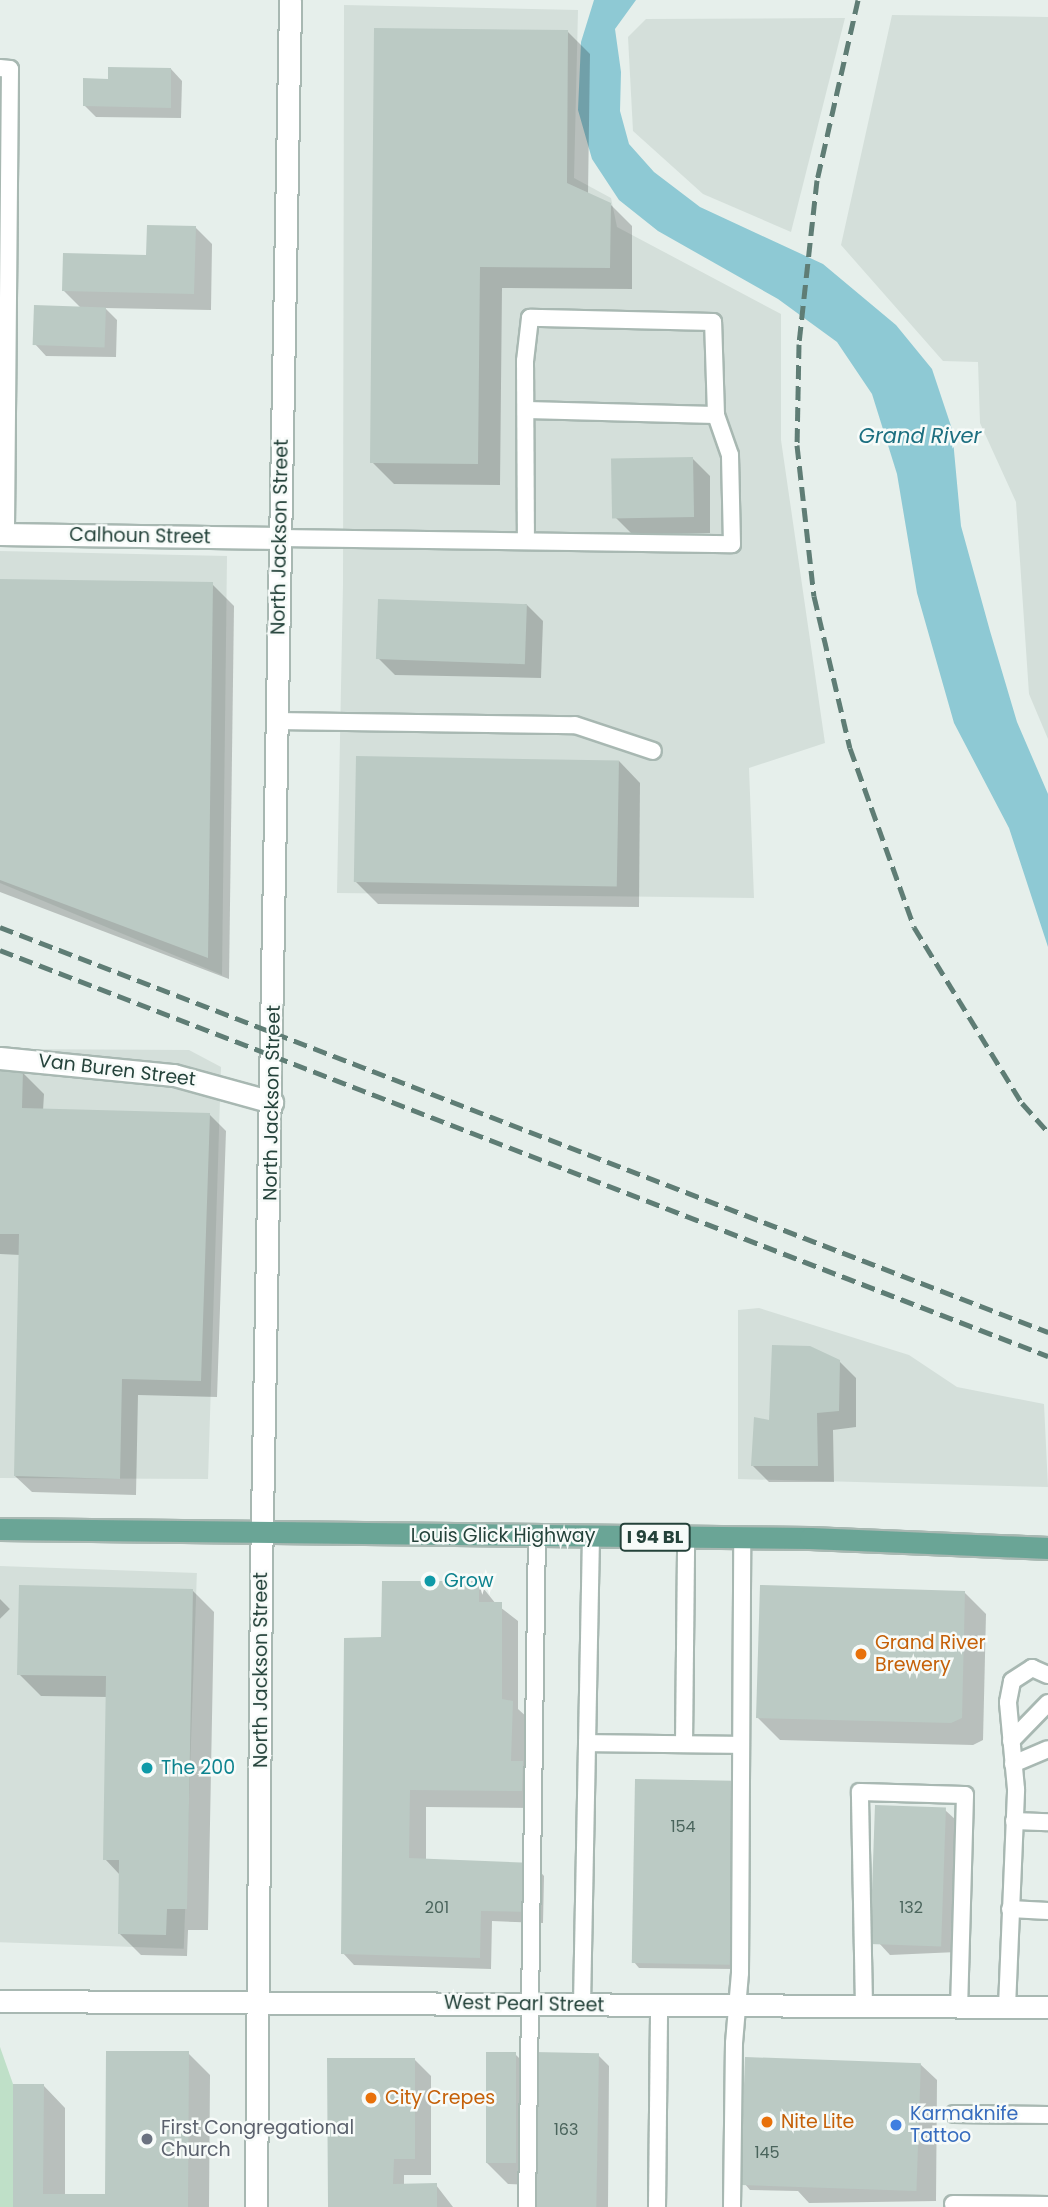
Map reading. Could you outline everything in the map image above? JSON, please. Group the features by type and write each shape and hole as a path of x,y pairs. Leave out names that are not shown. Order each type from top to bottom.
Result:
{"main road":[{"name":"Louis Glick Highway","path":"0,1529 742,1537 1048,1548"}],"street":[{"name":"North Jackson Street","path":"256,2207 262,1532 272,1102 276,721 290,0"},
{"name":"Calhoun Street","path":"3,534 280,538"},
{"name":"Van Buren Street","path":"0,1058 174,1075 272,1102"},
{"name":"West Pearl Street","path":"0,2001 582,2006 959,2004 1048,2007"}],"lane":[{"path":"0,68 10,69 3,534"},
{"path":"280,538 732,544 730,455 716,415 713,322 530,318 526,410 526,540"},
{"path":"526,410 716,415"},
{"path":"276,721 575,725 653,751"},
{"path":"527,2207 527,2041 533,2005 537,1536"},
{"path":"582,2006 591,1536"},
{"path":"684,1744 686,1537"},
{"path":"732,2207 741,1745 742,1537"},
{"path":"1007,2007 1014,1821 1008,1702 1012,1681 1032,1668 1048,1675"},
{"path":"1012,1741 1048,1703"},
{"path":"587,1742 741,1745"},
{"path":"1013,1764 1048,1749"},
{"path":"864,2006 860,1793 965,1795 959,2004"},
{"path":"1014,1821 1048,1822"},
{"path":"1010,1909 1048,1911"},
{"path":"657,2207 659,2005"},
{"path":"954,2114 1048,2115"},
{"path":"953,2204 1048,2205"}],"shaded area":[{"path":"344,5 578,10 574,178 611,198 617,227 781,314 781,440 825,743 749,768 754,898 337,893 343,584"},
{"path":"892,15 1048,17 1048,739 1029,694 1016,502 980,423 978,362 943,361 841,245"},
{"path":"845,18 791,232 703,194 633,131 628,37 646,19"},
{"path":"0,551 227,556 222,975 0,883"},
{"path":"0,1049 189,1050 221,1067 208,1479 0,1478"},
{"path":"759,1308 909,1355 957,1387 1044,1404 1048,1487 738,1479 738,1310"},
{"path":"0,1566 197,1573 184,1949 0,1942"}],"green space":[{"path":"0,2047 13,2084 13,2207 0,2207"}],"water":[{"name":"Grand River","path":"594,0 636,0 615,29 621,72 620,111 629,144 654,172 700,207 823,264 896,325 932,369 952,429 961,526 1017,722 1048,794 1048,947 1009,828 954,723 917,593 897,474 872,394 837,342 778,299 658,231 619,200 592,159 578,110 581,42"}],"building":[{"path":"374,28 568,30 567,183 611,203 610,268 480,267 478,464 370,463"},
{"path":"108,67 171,68 171,108 83,106 83,78 108,79"},
{"path":"147,225 196,226 194,294 62,291 63,253 146,255"},
{"path":"34,305 106,308 105,347 33,345"},
{"path":"693,457 694,517 612,518 611,458"},
{"path":"0,579 213,582 208,958 0,880"},
{"path":"378,599 527,604 525,664 376,659"},
{"path":"356,756 619,761 617,887 354,882"},
{"path":"0,1070 23,1070 22,1108 210,1113 201,1381 122,1379 120,1479 14,1476 19,1234 0,1234"},
{"path":"772,1345 810,1346 840,1360 839,1411 817,1413 818,1466 751,1466 754,1417 769,1420"},
{"path":"382,1581 479,1581 479,1602 502,1602 502,1699 513,1701 511,1761 523,1761 522,1791 410,1790 409,1858 534,1863 532,1912 481,1911 480,1958 341,1954 344,1638 381,1637"},
{"name":"The 200","path":"19,1585 193,1589 187,1909 167,1909 166,1935 118,1934 119,1860 103,1860 106,1676 17,1675"},
{"name":"Grand River Brewery","path":"760,1585 965,1591 962,1718 951,1723 756,1718"},
{"path":"635,1779 733,1781 730,1965 632,1963"},
{"path":"875,1805 946,1807 941,1946 870,1944"},
{"name":"First Congregational Church","path":"106,2051 189,2051 188,2207 13,2207 13,2084 44,2084 43,2194 105,2194"},
{"path":"486,2052 516,2052 516,2163 486,2163"},
{"path":"534,2052 599,2053 596,2207 531,2207"},
{"path":"745,2057 921,2063 916,2191 741,2185"},
{"path":"327,2058 415,2058 415,2159 394,2159 393,2184 437,2183 437,2207 328,2207"}],"railway":[{"path":"858,0 817,180 799,344 797,445 814,596 850,748 914,927 1022,1103 1048,1132"},
{"path":"0,927 1048,1332"},
{"path":"0,950 1048,1356"}],"place":[{"name":"Grow","path":"430,1581"},
{"name":"Grand River Brewery","path":"861,1654"},
{"name":"The 200","path":"147,1768"},
{"name":"City Crepes","path":"371,2098"},
{"name":"Nite Lite","path":"767,2122"},
{"name":"Karmaknife Tattoo","path":"896,2125"},
{"name":"First Congregational Church","path":"147,2139"}]}
